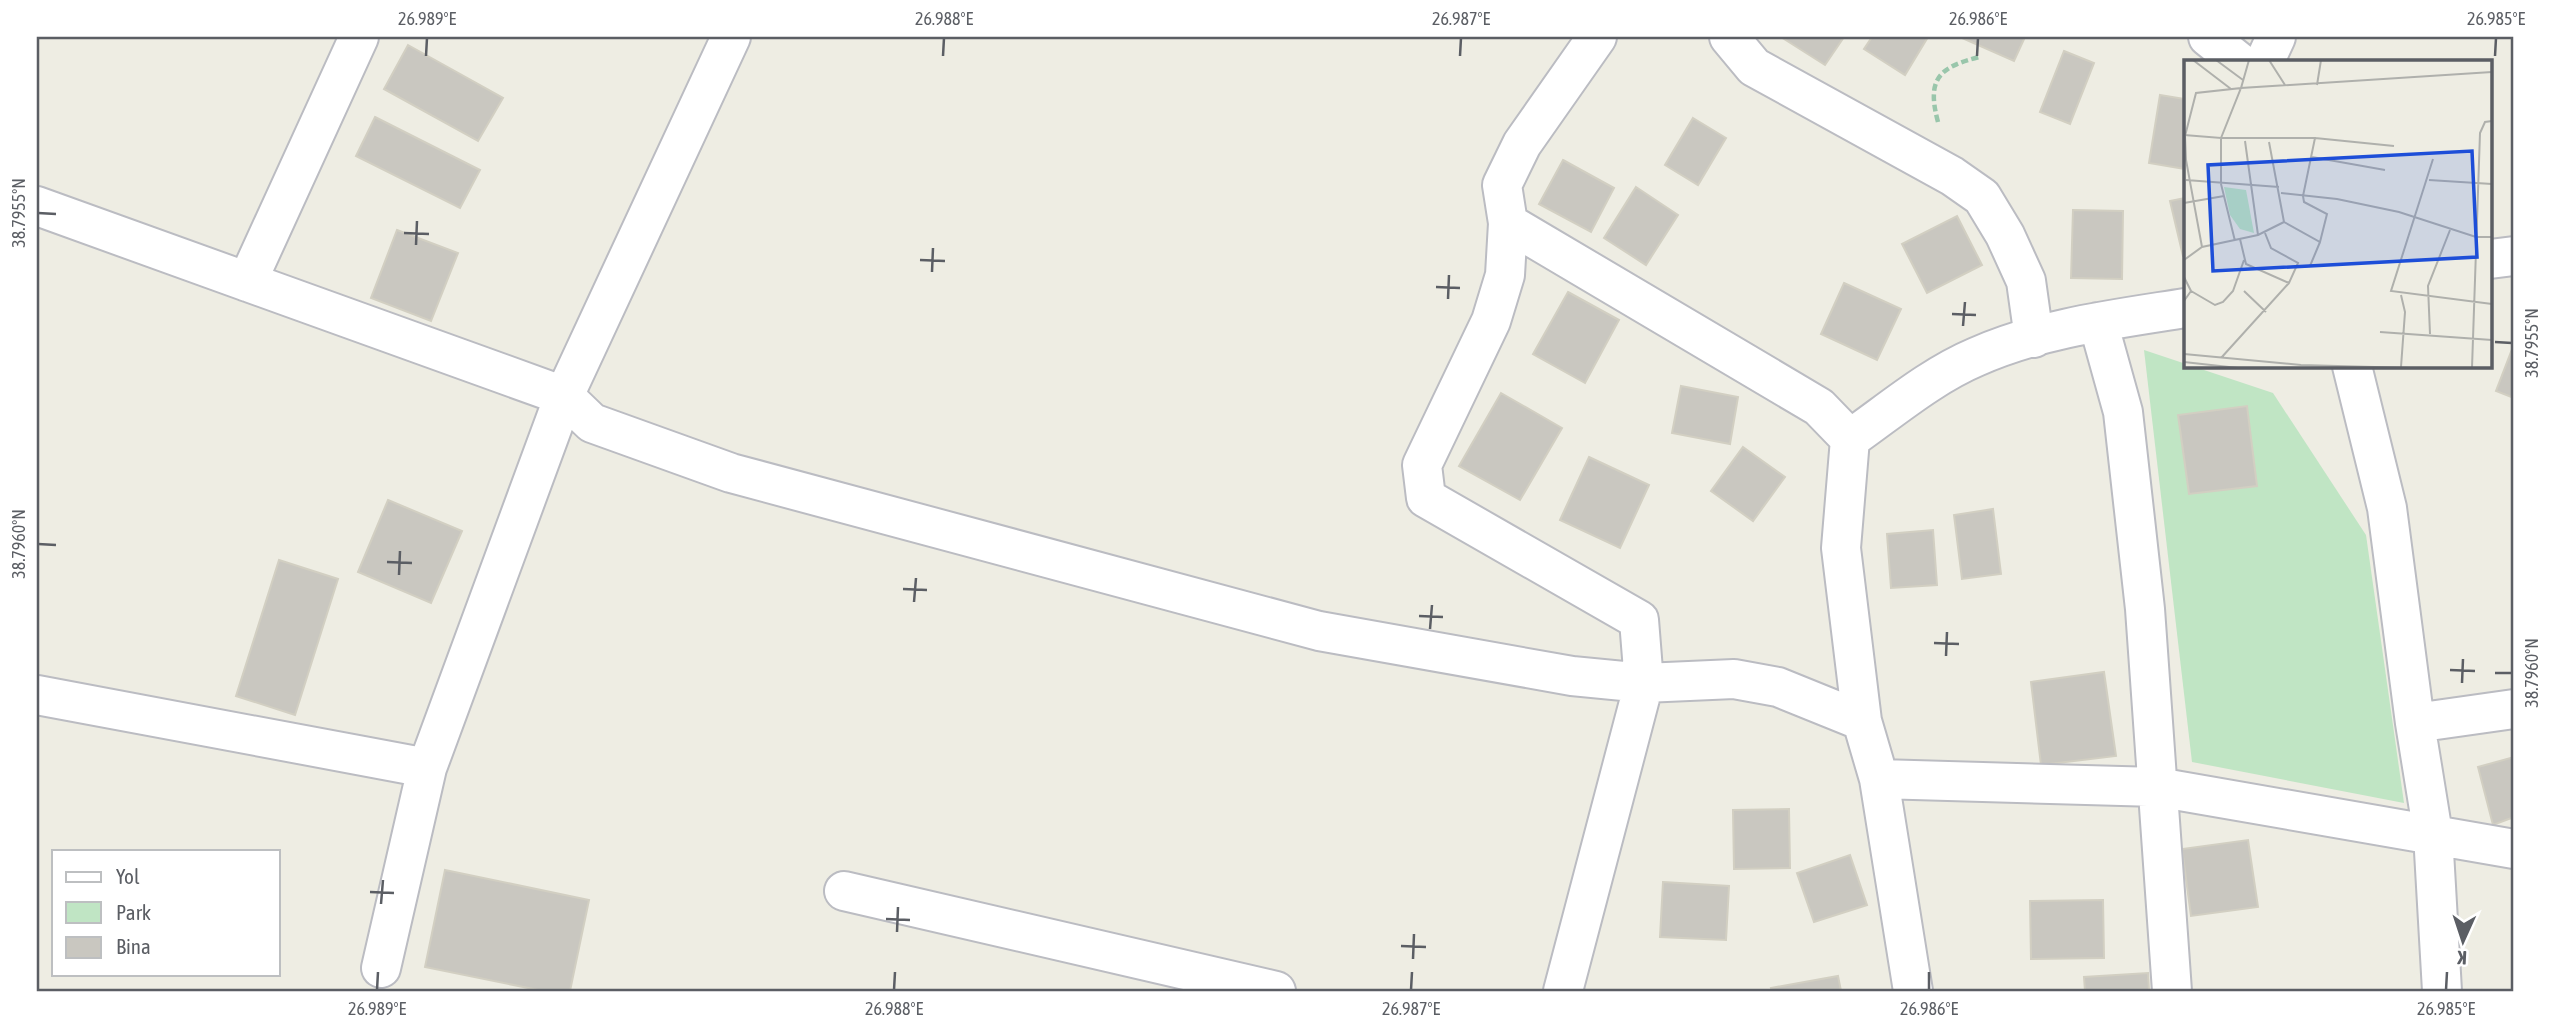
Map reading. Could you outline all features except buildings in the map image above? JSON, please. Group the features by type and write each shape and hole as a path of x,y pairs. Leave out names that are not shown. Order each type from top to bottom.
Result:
{"street":[{"path":"247,282 359,37"},
{"path":"381,968 427,768 564,396 731,37"},
{"path":"1563,991 1644,683 1639,620 1426,498 1422,465 1491,321 1505,275 1508,223 1502,185 1522,144 1597,37"},
{"path":"1729,37 1755,67 1952,176 1983,197 2005,235 2026,281 2034,338"},
{"path":"2208,37 2237,60"},
{"path":"2266,60 2276,37"},
{"path":"37,206 564,396 592,423 731,473 1320,631 1572,676 1644,683 1724,679 1756,683 1778,687 1863,721"},
{"path":"1508,223 1819,407 1850,439 1840,548 1863,721 1879,779 1913,991"},
{"path":"2492,259 2514,256"},
{"path":"1850,439 1921,389 1976,356 2098,322 2184,308"},
{"path":"2098,322 2123,412 2144,609 2172,991"},
{"path":"2352,368 2387,508 2415,723 2433,834 2442,991"},
{"path":"37,695 427,768"},
{"path":"2415,723 2514,709"},
{"path":"1879,779 2157,787 2514,849"},
{"path":"844,891 1276,991"}],"path":[{"path":"1952,176 1934,108 1935,82 1949,65 1979,57"}],"green space":[{"path":"2144,350 2184,363 2184,368 2198,368 2273,393 2366,535 2404,803 2192,762"}]}
